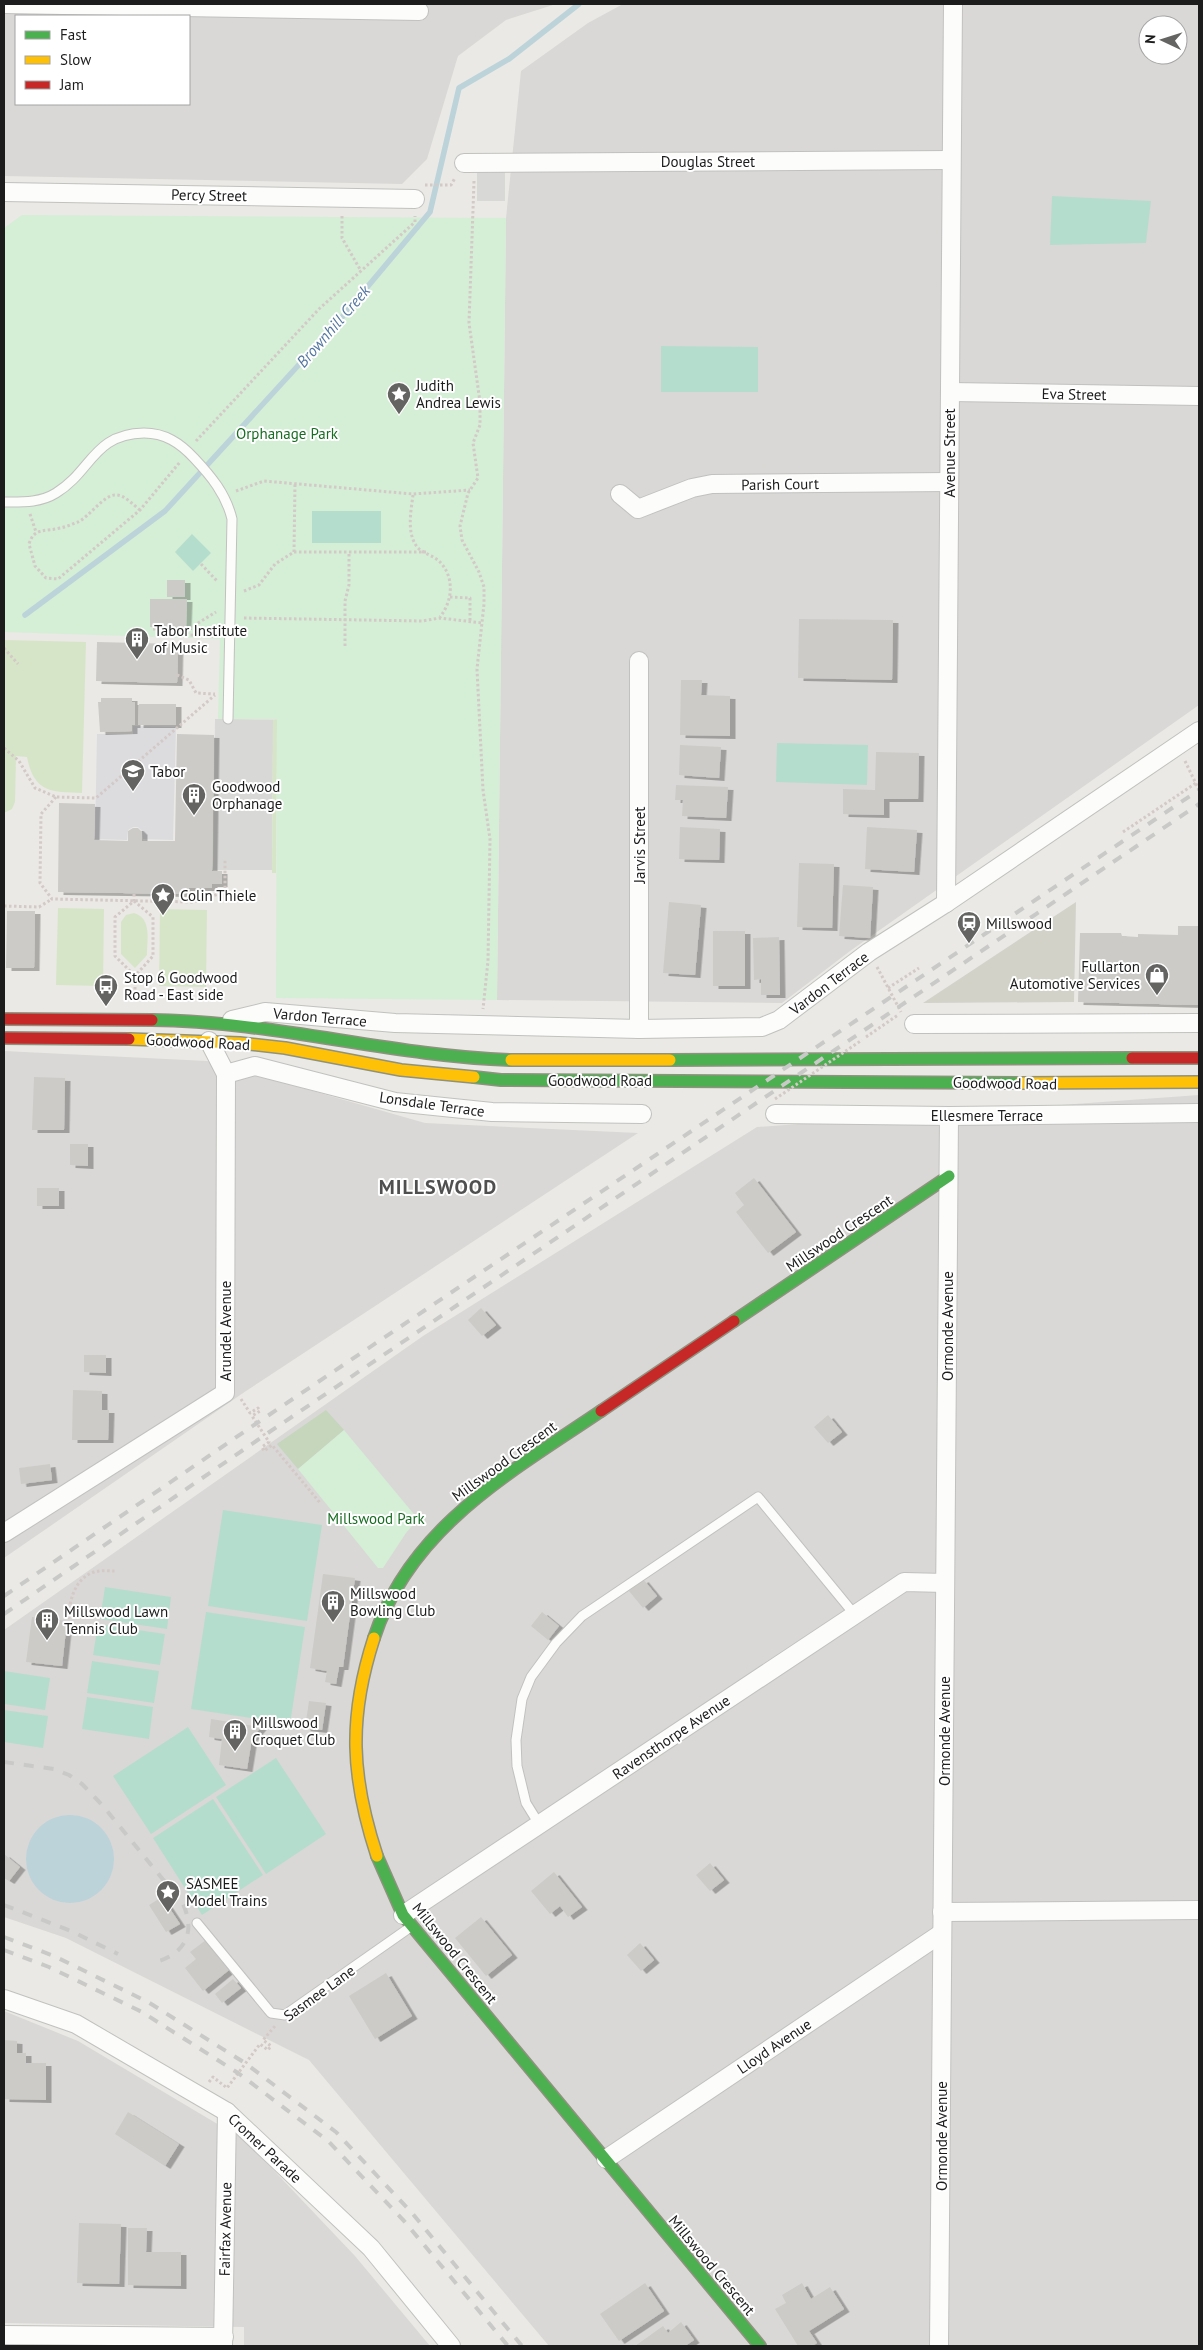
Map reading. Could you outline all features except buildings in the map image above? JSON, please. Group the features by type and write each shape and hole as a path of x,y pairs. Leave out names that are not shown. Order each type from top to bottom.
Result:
{"main road":[{"name":"Goodwood Road","path":"4,1019 160,1020 270,1028 410,1052 447,1056 553,1061 1199,1058"},
{"name":"Goodwood Road","path":"4,1038 209,1041 284,1048 410,1071 501,1080 1128,1084 1199,1082"},
{"name":"Millswood Crescent","path":"760,2346 407,1920 388,1887 368,1833 356,1779 353,1741 362,1679 372,1644 394,1594 414,1562 434,1536 480,1493 949,1176"}],"street":[{"path":"4,4 419,12"},
{"name":"Avenue Street","path":"946,903 953,4"},
{"name":"Douglas Street","path":"469,163 951,160"},
{"name":"Percy Street","path":"4,192 342,198 420,192"},
{"name":"Eva Street","path":"950,392 1199,396"},
{"name":"Parish Court","path":"620,494 638,509 692,488 712,484 949,482"},
{"name":"Jarvis Street","path":"639,661 639,1029"},
{"name":"Vardon Terrace","path":"217,1024 265,1012 395,1023 639,1029 762,1027 779,1020 869,952 946,903 1199,730"},
{"path":"908,1018 1199,1023"},
{"name":"Vardon Terrace","path":"380,1046 381,1031 395,1023"},
{"name":"Arundel Avenue","path":"4,1533 225,1393 226,1074 209,1041"},
{"name":"Lonsdale Terrace","path":"226,1074 255,1066 395,1102 492,1112 642,1114"},
{"name":"Ellesmere Terrace","path":"775,1106 949,1116 1199,1113"},
{"name":"Ormonde Avenue","path":"939,2346 949,1116"},
{"name":"Ravensthorpe Avenue","path":"407,1920 539,1824 904,1582 945,1583"},
{"path":"942,1912 1199,1910"},
{"name":"Lloyd Avenue","path":"606,2160 942,1934"},
{"name":"Cromer Parade","path":"4,1998 76,2024 227,2112 371,2248 452,2346"},
{"name":"Fairfax Avenue","path":"224,2342 227,2112"},
{"path":"4,2335 224,2342"}],"lane":[{"path":"4,502 27,502 56,494 101,448 123,434 159,434 178,442 214,481 225,497 232,519 228,719"},
{"path":"539,1824 526,1803 517,1766 516,1740 522,1699 531,1677 556,1643 582,1616 758,1497 855,1615"},
{"name":"Sasmee Lane","path":"285,2015 407,1920"},
{"path":"197,1923 271,2013 285,2015"}],"path":[{"path":"469,163 469,323 477,371 480,424 474,443 478,478 470,490 463,509 460,526 462,540 480,572 484,587 482,623 476,669 483,790 490,839 488,961 481,1025"},
{"path":"420,192 451,184"},
{"path":"342,198 342,238 361,271"},
{"path":"140,510 117,494 110,495 86,518 58,529 44,529 36,532 30,544 35,566 46,578 58,579 140,510 177,468 187,451 319,309 405,230"},
{"path":"225,497 264,481 413,494 470,490"},
{"path":"294,552 295,483"},
{"path":"413,494 410,526 418,548 441,563 449,579 450,597 448,607 440,618"},
{"path":"27,502 36,532"},
{"path":"217,591 248,591 260,585 275,564 294,552 426,552"},
{"path":"345,646 345,601 349,585 349,552"},
{"path":"153,629 185,631 217,611 217,581 201,564"},
{"path":"450,597 470,598 470,621"},
{"path":"230,618 422,621 440,618 482,623"},
{"path":"185,631 189,635 229,636"},
{"path":"4,648 18,664"},
{"path":"177,675 189,680 196,693 228,694"},
{"path":"4,748 19,761 36,788 56,797 96,798 215,694"},
{"path":"1177,746 1199,790"},
{"path":"1124,832 1196,783"},
{"path":"52,899 40,883 41,814 56,797"},
{"path":"4,906 39,907 52,899 193,902 225,892 225,860"},
{"path":"134,894 134,901 115,917 115,956 135,976"},
{"path":"134,901 154,917 153,956 135,976 135,1001"},
{"path":"775,1106 862,1040 908,1018 888,988 869,952"},
{"path":"888,988 919,968"},
{"path":"225,1393 237,1394 250,1413 258,1408 260,1411 252,1416 269,1442 262,1447 264,1451 272,1445 321,1504"},
{"path":"68,1619 70,1599 78,1584 95,1572 115,1571"},
{"name":"Sasmee Lane","path":"200,2096 212,2077 227,2088 260,2044 268,2050 271,2046 263,2040 285,2015"}],"shaded area":[{"path":"4,4 556,4 506,20 458,56 427,159 402,184 4,176"},
{"path":"623,4 1199,4 1199,705 850,951 782,1003 497,1000 506,218 521,71 588,23"},
{"path":"505,162 505,201 477,201 477,163"},
{"path":"221,621 442,624 440,721 222,719 273,720 272,870 213,870 215,719 219,719"},
{"path":"133,726 176,727 173,840 143,839 142,831 138,827 128,830 127,840 95,839 97,734 133,734"},
{"path":"1076,902 1074,1002 923,1003"},
{"path":"4,1051 207,1061 425,1123 638,1133 246,1391 4,1558"},
{"path":"1199,1095 1199,2346 549,2346 309,2060 66,1938 4,1917 4,1630 423,1336 757,1127"},
{"path":"4,2011 78,2041 246,2141 355,2256 430,2346 244,2346 244,2327 4,2323"}],"green space":[{"path":"1052,196 1151,201 1146,243 1050,245"},
{"name":"Orphanage Park","path":"22,215 506,218 497,1000 276,998 277,719 218,719 220,639 4,632 4,228"},
{"path":"661,346 758,347 758,392 661,392"},
{"path":"312,511 381,511 381,543 312,543"},
{"path":"192,534 211,553 193,571 175,552"},
{"path":"4,640 86,642 82,793 61,792 45,788 34,777 27,757 16,756 15,802 12,809 4,813"},
{"path":"273,720 277,720 276,873 272,873"},
{"path":"777,743 868,745 867,785 776,782"},
{"path":"58,908 104,909 103,986 56,985"},
{"path":"160,909 207,910 206,987 159,986"},
{"path":"134,913 144,920 148,936 147,955 135,968 121,954 121,922 126,915"},
{"path":"326,1410 344,1430 298,1469 277,1444"},
{"name":"Millswood Park","path":"344,1430 418,1519 406,1533 383,1568 378,1568 298,1469"},
{"path":"223,1510 322,1525 307,1621 208,1606"},
{"path":"105,1587 171,1597 167,1629 100,1619"},
{"path":"206,1612 305,1627 290,1724 191,1709"},
{"path":"98,1624 165,1634 160,1665 93,1655"},
{"path":"92,1661 159,1671 154,1703 87,1693"},
{"path":"4,1671 50,1678 45,1710 4,1704"},
{"path":"87,1697 153,1707 149,1739 82,1729"},
{"path":"4,1710 48,1716 43,1748 4,1742"},
{"path":"188,1727 226,1785 151,1834 113,1776"},
{"path":"276,1758 326,1834 266,1874 216,1797"},
{"path":"213,1799 263,1875 202,1915 153,1838"}],"water":[{"path":"70,1815 87,1818 101,1828 111,1842 114,1859 111,1876 101,1890 87,1900 70,1903 53,1900 39,1890 29,1876 26,1859 29,1842 39,1828 53,1818"}],"waterway":[{"name":"Brownhill Creek","path":"25,615 165,511 338,322 430,212 459,88 509,59 579,4"}],"railway":[{"path":"4,1596 257,1423 1199,790"},
{"path":"4,1614 265,1435 1199,804"},
{"path":"4,1762 54,1769 69,1775 82,1784 103,1806 183,1904 188,1923 186,1939 176,1952 159,1961"},
{"path":"4,1905 71,1931 118,1954"},
{"path":"4,1937 54,1956 148,2002 245,2063 336,2132 412,2213 522,2346"},
{"path":"4,1950 49,1967 142,2012 238,2073 328,2141 405,2222 508,2346"}],"traffic: fast":[{"path":"152,1020 242,1026 421,1052 511,1060"},
{"path":"670,1060 1132,1058"},
{"path":"474,1077 501,1080 1020,1083"},
{"path":"734,1321 949,1176"},
{"path":"374,1638 390,1599 412,1564 438,1533 499,1480 601,1411"},
{"path":"377,1856 403,1915 760,2346"}],"traffic: slow":[{"path":"129,1039 240,1043 285,1048 401,1070 474,1077"},
{"path":"511,1060 670,1060"},
{"path":"1020,1083 1199,1082"},
{"path":"374,1638 360,1695 356,1747 362,1800 377,1856"}],"traffic: jam":[{"path":"4,1019 152,1020"},
{"path":"4,1038 129,1039"},
{"path":"1132,1058 1199,1058"},
{"path":"601,1411 734,1321"}],"place":[{"name":"Judith Andrea Lewis","path":"399,415"},
{"name":"Tabor Institute of Music","path":"137,660"},
{"name":"Tabor","path":"133,792"},
{"name":"Goodwood Orphanage","path":"194,816"},
{"name":"Colin Thiele","path":"163,916"},
{"name":"Millswood","path":"969,944"},
{"name":"Fullarton Automotive Services","path":"1157,996"},
{"name":"Stop 6 Goodwood Road - East side","path":"106,1007"},
{"name":"Millswood Bowling Club","path":"333,1623"},
{"name":"Millswood Lawn Tennis Club","path":"47,1641"},
{"name":"Millswood Croquet Club","path":"235,1752"},
{"name":"SASMEE Model Trains","path":"168,1913"}],"district":[{"name":"MILLSWOOD","path":"438,1187"}]}
